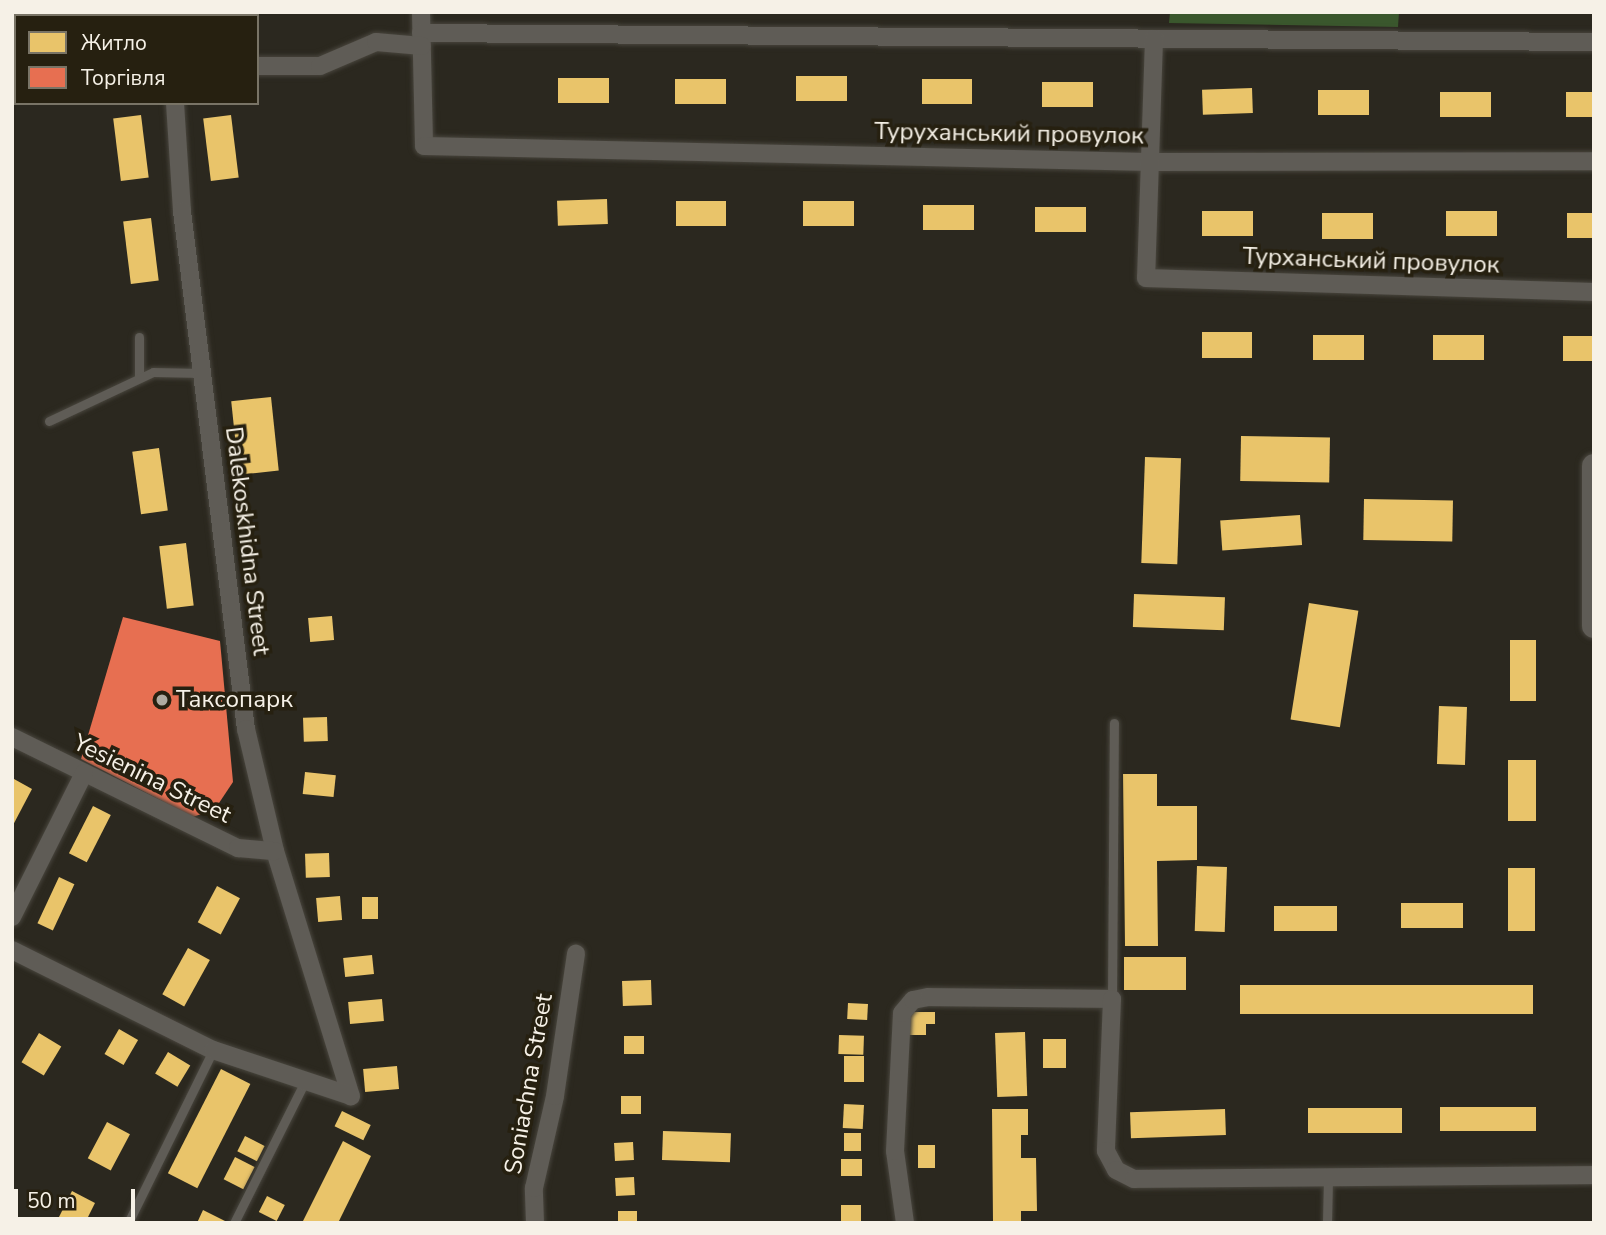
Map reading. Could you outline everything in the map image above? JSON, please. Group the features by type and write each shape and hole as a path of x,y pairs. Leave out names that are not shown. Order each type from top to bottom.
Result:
{"street":[{"path":"421,12 421,40"},
{"path":"1150,162 1154,39"},
{"path":"259,66 320,66 376,42 421,40 1154,39 1594,42"},
{"name":"Туруханський провулок","path":"421,40 424,146 1150,162 1594,161"},
{"name":"Dalekoskhidna Street","path":"175,105 202,373 246,729 275,851 351,1096 304,1083"},
{"name":"Турханський провулок","path":"1150,162 1146,278 1594,292"},
{"path":"1594,466 1594,626"},
{"name":"Yesienina Street","path":"12,737 238,848 275,851"},
{"path":"12,917 84,774"},
{"path":"12,950 213,1050 304,1083"},
{"name":"Soniachna Street","path":"535,1223 534,1188 555,1096 576,954"},
{"path":"905,1223 895,1151 902,1013 913,1000 929,996 1112,999 1106,1151 1116,1170 1134,1179 1594,1175"}],"lane":[{"path":"139,337 139,377"},
{"path":"49,421 153,372 202,373"},
{"path":"1112,999 1114,723"},
{"path":"128,1223 213,1050"},
{"path":"234,1223 304,1083"},
{"path":"1327,1223 1328,1178"}],"green space":[{"path":"1170,12 1399,12 1398,27 1169,23"}],"building: Житло":[{"path":"193,12 235,12 235,14"},
{"path":"796,76 847,76 847,101 796,101"},
{"path":"558,78 609,78 609,103 558,103"},
{"path":"675,79 726,79 726,104 675,104"},
{"path":"922,79 972,79 972,104 922,104"},
{"path":"1042,82 1093,82 1093,107 1042,107"},
{"path":"1252,88 1253,113 1203,115 1202,90"},
{"path":"1318,90 1369,90 1369,115 1318,115"},
{"path":"1440,92 1491,92 1491,117 1440,117"},
{"path":"1566,92 1594,92 1594,117 1566,117"},
{"path":"141,115 149,178 121,181 113,118"},
{"path":"231,115 239,178 211,181 203,118"},
{"path":"607,199 608,224 558,226 557,201"},
{"path":"676,201 726,201 726,226 676,226"},
{"path":"803,201 854,201 854,226 803,226"},
{"path":"923,205 974,205 974,230 923,230"},
{"path":"1035,207 1086,207 1086,232 1035,232"},
{"path":"1202,211 1253,211 1253,236 1202,236"},
{"path":"1446,211 1497,211 1497,236 1446,236"},
{"path":"1322,213 1373,213 1373,239 1322,239"},
{"path":"1567,213 1594,213 1594,238 1567,238"},
{"path":"151,218 159,281 131,284 123,221"},
{"path":"1202,332 1252,332 1252,358 1202,358"},
{"path":"1313,335 1364,335 1364,360 1313,360"},
{"path":"1433,335 1484,335 1484,360 1433,360"},
{"path":"1563,336 1594,336 1594,361 1563,361"},
{"path":"271,397 279,471 239,475 231,401"},
{"path":"1241,436 1330,438 1329,483 1240,481"},
{"path":"159,448 168,510 141,514 132,452"},
{"path":"1145,457 1181,458 1177,564 1141,563"},
{"path":"1364,499 1453,501 1452,542 1363,540"},
{"path":"1300,515 1302,545 1222,551 1220,521"},
{"path":"186,543 194,606 167,609 159,546"},
{"path":"1134,594 1225,597 1224,630 1133,627"},
{"path":"1309,603 1358,611 1340,727 1291,720"},
{"path":"332,616 334,640 310,642 308,618"},
{"path":"1510,640 1536,640 1536,701 1510,701"},
{"path":"1439,706 1467,707 1465,765 1437,764"},
{"path":"327,717 328,741 304,742 303,718"},
{"path":"1508,760 1536,760 1536,821 1508,821"},
{"path":"305,772 336,775 334,797 303,794"},
{"path":"1123,774 1157,774 1157,806 1197,806 1197,860 1157,861 1158,946 1125,946"},
{"path":"14,779 32,789 12,827 12,783"},
{"path":"93,806 111,815 87,862 69,853"},
{"path":"329,853 330,877 306,878 305,854"},
{"path":"1197,866 1227,867 1225,932 1195,931"},
{"path":"1508,868 1535,868 1535,931 1508,931"},
{"path":"59,877 74,884 53,930 37,923"},
{"path":"217,886 240,898 221,934 198,922"},
{"path":"340,896 342,920 318,922 316,898"},
{"path":"362,897 378,897 378,919 362,919"},
{"path":"1401,903 1463,903 1463,928 1401,928"},
{"path":"1274,906 1337,906 1337,931 1274,931"},
{"path":"188,948 210,960 184,1006 162,994"},
{"path":"372,955 374,974 345,977 343,958"},
{"path":"1124,957 1186,957 1186,990 1124,990"},
{"path":"651,980 652,1005 623,1006 622,981"},
{"path":"1240,985 1533,985 1533,1014 1240,1014"},
{"path":"382,999 384,1021 350,1024 348,1002"},
{"path":"848,1003 868,1004 867,1020 847,1019"},
{"path":"907,1012 935,1012 935,1024 926,1024 926,1035 907,1035"},
{"path":"119,1029 138,1040 124,1065 104,1054"},
{"path":"1025,1032 1027,1096 997,1097 995,1033"},
{"path":"39,1033 61,1046 44,1076 21,1062"},
{"path":"839,1035 864,1036 863,1055 838,1054"},
{"path":"624,1036 644,1036 644,1054 624,1054"},
{"path":"1043,1039 1066,1039 1066,1068 1043,1068"},
{"path":"168,1052 190,1065 177,1087 155,1073"},
{"path":"844,1056 864,1056 864,1082 844,1082"},
{"path":"397,1066 399,1089 365,1092 363,1069"},
{"path":"221,1069 250,1084 197,1188 168,1173"},
{"path":"621,1096 641,1096 641,1114 621,1114"},
{"path":"844,1104 864,1105 863,1129 843,1128"},
{"path":"1440,1107 1536,1107 1536,1131 1440,1131"},
{"path":"1308,1108 1402,1108 1402,1133 1308,1133"},
{"path":"992,1109 1028,1109 1028,1135 1021,1135 1021,1158 1036,1158 1037,1211 1021,1211 1021,1223 993,1223"},
{"path":"1225,1109 1226,1135 1131,1138 1130,1112"},
{"path":"342,1111 371,1125 363,1140 335,1126"},
{"path":"107,1122 130,1134 111,1170 88,1158"},
{"path":"663,1131 731,1133 730,1162 662,1160"},
{"path":"844,1133 861,1133 861,1151 844,1151"},
{"path":"245,1136 265,1146 257,1161 237,1151"},
{"path":"343,1141 371,1156 338,1223 302,1223"},
{"path":"633,1142 634,1160 615,1161 614,1143"},
{"path":"918,1145 935,1145 935,1168 918,1168"},
{"path":"235,1157 255,1167 243,1189 224,1179"},
{"path":"841,1159 862,1159 862,1176 841,1176"},
{"path":"634,1177 635,1195 616,1196 615,1178"},
{"path":"72,1191 95,1203 85,1223 56,1223"},
{"path":"267,1196 285,1205 277,1221 259,1212"},
{"path":"841,1205 861,1205 861,1221 841,1221"},
{"path":"203,1210 225,1221 224,1223 197,1223"},
{"path":"618,1211 637,1211 637,1223 618,1223"}],"building: Торгівля":[{"name":"Таксопарк","path":"123,617 220,641 233,782 215,809 193,817 81,759"}],"place":[{"name":"Таксопарк","path":"162,700"}]}
